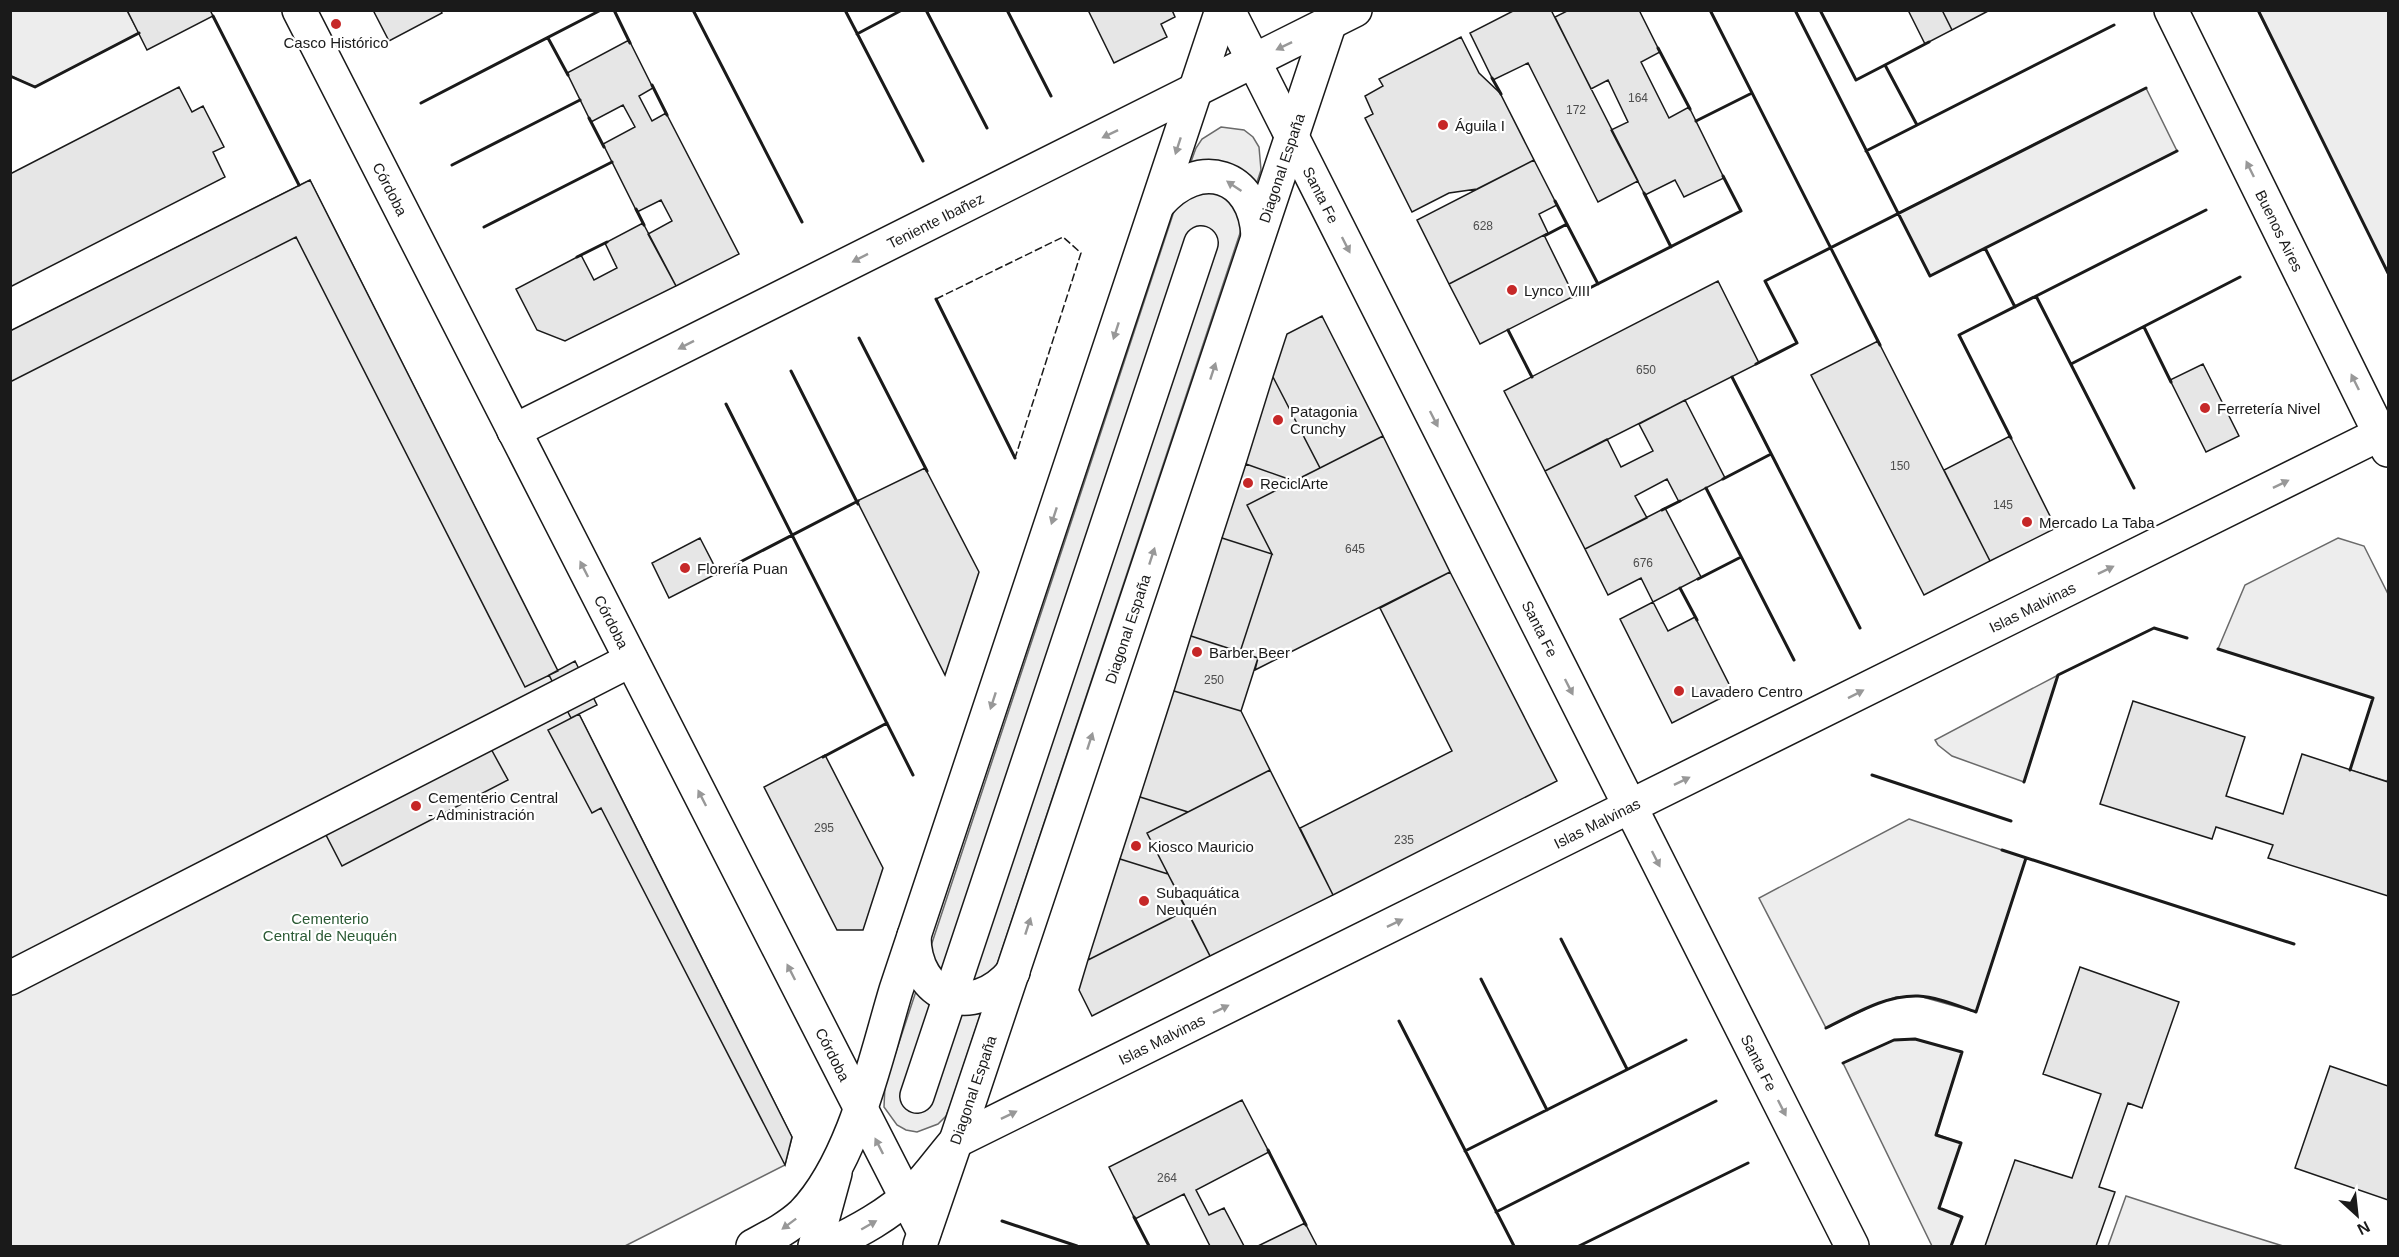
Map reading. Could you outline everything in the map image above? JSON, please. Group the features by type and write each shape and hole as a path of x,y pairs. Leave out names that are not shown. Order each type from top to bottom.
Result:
{"street":[{"name":"Córdoba","path":"299,10 906,1198 921,1239"},
{"path":"815,1246 838,1162 860,1108 914,936 1222,10"},
{"name":"Santa Fe","path":"1228,10 1852,1246"},
{"name":"Buenos Aires","path":"2171,10 2386,438"},
{"name":"Teniente Ibañez","path":"514,431 1254,62 1339,15"},
{"name":"Diagonal España","path":"921,1239 1013,972 1258,236 1292,137 1339,15"},
{"path":"1159,203 1184,181 1202,176 1215,176 1242,191 1250,201 1255,212 1258,236"},
{"path":"918,1096 1201,243"},
{"name":"Islas Malvinas","path":"827,1246 873,1223 906,1198 956,1141 1629,807 2386,438"},
{"path":"10,978 631,660"},
{"path":"914,936 914,953 926,980 935,988 951,996 978,997 992,992 1013,972"},
{"path":"753,1246 789,1226 803,1214 838,1162"}],"shaded area":[{"path":"11,10 127,11 139,33 35,87 11,76"},
{"path":"2258,11 2388,11 2388,273 2289,73"},
{"path":"2146,88 2177,151 1930,276 1898,213"},
{"path":"1221,127 1244,130 1253,137 1259,147 1261,170 950,1106 946,1116 938,1124 917,1132 906,1130 897,1125 884,1107 885,1085 1184,181 1196,148 1202,139"},
{"name":"Cementerio Central de Neuquén","path":"310,180 792,1137 785,1165 625,1246 11,1246 11,331"},
{"path":"2338,538 2364,546 2388,594 2388,780 2386,781 2350,770 2373,698 2218,649 2245,585"},
{"path":"2058,675 2024,782 1952,756 1935,740"},
{"path":"1909,819 2026,858 1976,1012 1919,996 1896,997 1826,1028 1759,898"},
{"path":"1915,1039 1962,1052 1936,1134 1961,1143 1939,1208 1962,1217 1951,1246 1932,1246 1843,1063 1894,1040"},
{"path":"2126,1196 2203,1221 2283,1246 2108,1246"}],"building":[{"path":"127,10 210,10 213,16 147,50"},
{"path":"373,10 440,10 442,13 389,41"},
{"path":"1088,10 1172,10 1175,17 1161,24 1167,37 1114,63"},
{"path":"1515,10 1551,10 1638,181 1598,202 1528,63 1493,80 1470,33"},
{"path":"1569,10 1639,10 1660,52 1641,62 1669,118 1689,107 1724,178 1684,197 1675,180 1645,195 1611,130 1628,122 1608,80 1591,89 1555,17"},
{"path":"1908,10 1942,10 1952,30 1925,44"},
{"path":"1942,10 1990,10 1952,30"},
{"name":"Águila I","path":"1461,37 1479,73 1500,93 1534,160 1477,189 1449,193 1412,212 1365,118 1373,114 1365,96 1383,86 1379,79"},
{"path":"629,40 653,88 639,96 652,121 666,113 739,254 676,286 648,234 672,221 661,200 637,212 603,144 635,127 623,105 591,122 567,73"},
{"path":"179,87 192,112 203,106 224,147 213,152 225,177 10,287 10,174"},
{"path":"1534,160 1557,205 1539,214 1548,233 1449,284 1417,220"},
{"path":"310,180 558,671 525,687 296,237 10,382 10,331"},
{"path":"643,223 676,286 565,341 537,330 516,289 581,255 594,280 617,268 605,243"},
{"name":"Lynco VIII","path":"1544,235 1574,296 1480,344 1449,284"},
{"path":"1718,281 1759,363 1545,471 1504,391"},
{"path":"1322,316 1383,436 1320,468 1273,377 1287,334"},
{"path":"1878,341 1990,561 1924,595 1811,375"},
{"name":"Ferretería Nivel","path":"2203,364 2239,436 2206,452 2170,380"},
{"name":"Patagonia Crunchy","path":"1273,377 1320,468 1294,481 1246,464"},
{"path":"1685,400 1725,478 1679,502 1667,479 1635,496 1647,518 1585,549 1545,471 1607,439 1621,467 1653,451 1639,424"},
{"path":"1383,436 1450,572 1255,670 1258,658 1240,652 1272,554 1247,505"},
{"path":"2010,436 2056,528 1990,561 1944,470"},
{"path":"1246,464 1294,481 1247,505 1272,554 1222,538"},
{"path":"925,468 979,572 945,675 857,501"},
{"path":"1665,508 1701,577 1653,602 1641,578 1608,595 1585,549"},
{"name":"Florería Puan","path":"700,538 718,573 669,598 652,563"},
{"path":"1222,538 1272,554 1240,652 1191,636"},
{"path":"1450,572 1557,781 1333,895 1300,828 1452,751 1380,608"},
{"path":"1653,602 1668,631 1695,617 1733,692 1672,723 1620,619"},
{"path":"1191,636 1258,658 1241,711 1174,691"},
{"path":"575,661 597,705 571,718 549,675"},
{"path":"1174,691 1241,711 1270,770 1188,812 1140,797"},
{"path":"2133,701 2245,737 2226,796 2283,814 2302,754 2388,782 2388,896 2268,858 2273,845 2216,827 2212,839 2100,804"},
{"path":"579,714 792,1137 785,1165 601,808 592,813 548,730"},
{"name":"Cementerio Central - Administración","path":"490,747 508,780 342,866 325,833"},
{"path":"825,755 883,868 863,930 837,930 764,787"},
{"path":"1270,770 1333,895 1210,956 1147,833"},
{"path":"1140,797 1188,812 1147,833 1168,874 1120,859"},
{"name":"Subaquática Neuquén","path":"1120,859 1168,874 1187,910 1088,960"},
{"path":"1187,910 1210,956 1092,1016 1079,990 1088,960"},
{"path":"2080,967 2179,1002 2142,1108 2128,1103 2099,1187 2115,1192 2096,1246 1985,1246 2015,1160 2072,1178 2101,1094 2043,1074"},
{"path":"2330,1066 2388,1086 2388,1200 2295,1168"},
{"path":"1242,1100 1269,1152 1196,1190 1209,1215 1224,1208 1244,1246 1210,1246 1184,1194 1135,1219 1109,1167"},
{"path":"1305,1223 1317,1246 1258,1246"}],"fence":[{"path":"936,299 1063,237 1081,253 1015,458"}],"wall":[{"path":"421,103 601,10"},
{"path":"614,10 630,43"},
{"path":"693,10 802,222"},
{"path":"845,10 923,161"},
{"path":"857,34 902,10"},
{"path":"926,10 987,128"},
{"path":"1007,10 1051,96"},
{"path":"1710,10 1880,345"},
{"path":"1795,10 1930,276 2177,151"},
{"path":"1820,10 1856,80 1885,65"},
{"path":"2258,10 2388,273"},
{"path":"213,16 299,185"},
{"path":"1866,151 2114,25"},
{"path":"10,76 35,87 139,33"},
{"path":"548,38 568,75"},
{"path":"1917,125 1885,65 1929,42"},
{"path":"1658,48 1690,109"},
{"path":"1492,78 1501,94"},
{"path":"652,85 667,115"},
{"path":"1756,364 1797,343 1765,281 2146,88"},
{"path":"1696,121 1752,93"},
{"path":"452,165 580,100"},
{"path":"589,118 604,147"},
{"path":"484,227 612,162"},
{"path":"1572,297 1741,211 1723,176"},
{"path":"1644,193 1671,247"},
{"path":"1555,201 1598,284"},
{"path":"636,209 644,225"},
{"path":"2011,438 1959,335 2206,210"},
{"path":"1546,235 1567,224"},
{"path":"577,257 607,242"},
{"path":"1985,248 2015,307"},
{"path":"2071,364 2240,277"},
{"path":"2036,296 2134,488"},
{"path":"936,299 1015,458"},
{"path":"2144,327 2171,382"},
{"path":"1508,330 1532,377"},
{"path":"859,338 927,471"},
{"path":"791,371 858,504"},
{"path":"1732,377 1860,628"},
{"path":"726,404 913,775"},
{"path":"1723,479 1771,454"},
{"path":"1706,488 1794,660"},
{"path":"717,574 858,501"},
{"path":"1662,510 1680,501"},
{"path":"1698,579 1741,557"},
{"path":"1680,588 1697,620"},
{"path":"2024,782 2058,675 2154,628 2187,638"},
{"path":"2218,649 2373,698 2350,770"},
{"path":"823,757 887,723"},
{"path":"1872,775 2011,821"},
{"path":"2002,850 2294,944"},
{"path":"1826,1028 1870,1006 1906,997 1933,998 1976,1012 2026,858"},
{"path":"1561,939 1627,1069"},
{"path":"1481,979 1547,1110"},
{"path":"1399,1021 1514,1246"},
{"path":"1843,1063 1894,1040 1915,1039 1962,1052 1936,1135 1961,1143 1939,1208 1962,1217 1951,1246"},
{"path":"1465,1151 1686,1040"},
{"path":"1496,1212 1716,1101"},
{"path":"1268,1150 1306,1225"},
{"path":"1579,1246 1748,1163"},
{"path":"1134,1217 1149,1246"},
{"path":"1002,1221 1077,1246"}],"place":[{"name":"Casco Histórico","path":"336,24"},
{"name":"Águila I","path":"1443,125"},
{"name":"Lynco VIII","path":"1512,290"},
{"name":"Ferretería Nivel","path":"2205,408"},
{"name":"Patagonia Crunchy","path":"1278,420"},
{"name":"ReciclArte","path":"1248,483"},
{"name":"Mercado La Taba","path":"2027,522"},
{"name":"Florería Puan","path":"685,568"},
{"name":"Barber Beer","path":"1197,652"},
{"name":"Lavadero Centro","path":"1679,691"},
{"name":"Cementerio Central - Administración","path":"416,806"},
{"name":"Kiosco Mauricio","path":"1136,846"},
{"name":"Subaquática Neuquén","path":"1144,901"}]}
